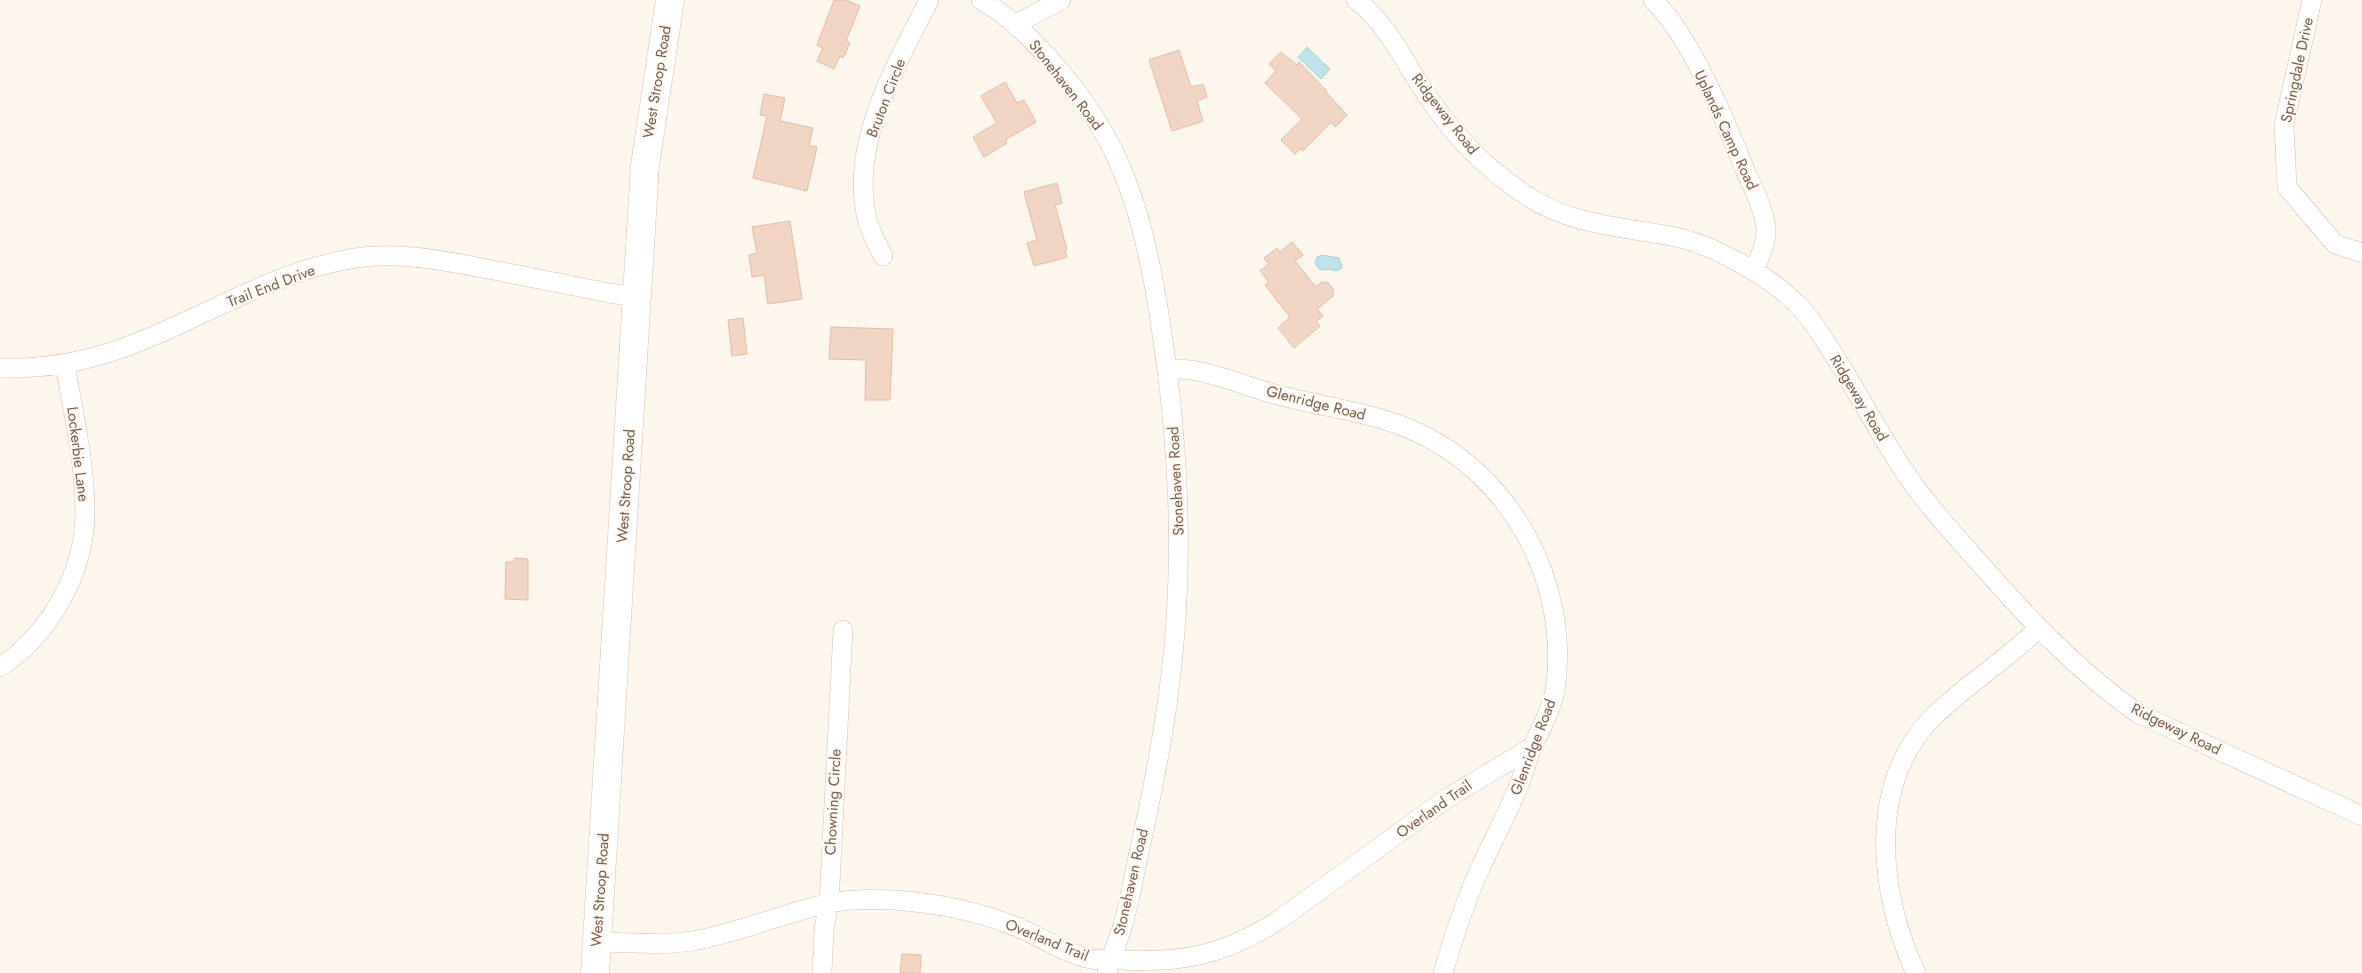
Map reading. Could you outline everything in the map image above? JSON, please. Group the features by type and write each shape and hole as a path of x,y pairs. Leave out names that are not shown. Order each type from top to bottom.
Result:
{"main road":[{"name":"West Stroop Road","path":"595,973 645,165 670,0"}],"street":[{"name":"Bruton Circle","path":"883,256 866,216 862,192 864,167 882,100 929,0"},
{"path":"981,0 1016,24 1061,0"},
{"name":"Ridgeway Road","path":"1356,0 1380,24 1430,99 1471,151 1495,174 1530,199 1557,212 1594,223 1673,236 1697,243 1754,271 1796,303 1811,320 1911,481 1944,524 2039,628 2121,701 2139,714 2362,816"},
{"name":"Uplands Camp Road","path":"1653,0 1680,34 1739,155 1759,204 1766,227 1761,256 1754,271"},
{"name":"Springdale Drive","path":"2312,0 2284,125 2287,187 2335,244 2362,253"},
{"name":"Stonehaven Road","path":"1016,24 1034,42 1088,108 1109,141 1123,172 1141,224 1151,270 1167,369 1177,471 1179,541 1177,602 1170,680 1162,738 1146,823 1122,927 1109,966"},
{"name":"Trail End Drive","path":"0,368 32,369 65,364 108,353 149,337 276,280 310,269 370,256 398,255 436,260 638,297"},
{"name":"Lockerbie Lane","path":"0,667 30,642 62,600 82,539 85,513 83,475 65,364"},
{"name":"Glenridge Road","path":"1167,369 1184,368 1201,371 1273,394 1381,419 1410,429 1437,442 1465,462 1489,484 1510,510 1529,541 1543,571 1555,611 1558,658 1551,708 1532,747 1519,785 1477,876 1443,973"},
{"path":"1916,973 1904,948 1893,914 1887,882 1885,848 1888,813 1894,785 1905,757 1919,733 1970,684 2020,647 2039,628"},
{"name":"Chowning Circle","path":"822,973 824,930 829,903 843,630"},
{"name":"Overland Trail","path":"597,942 690,941 759,924 829,903 847,900 893,900 936,904 973,912 1012,924 1109,966 1189,958 1218,951 1250,938 1276,922 1446,799 1532,747"}],"water":[{"path":"1307,47 1330,69 1321,79 1298,57"},
{"path":"1322,255 1339,258 1342,268 1336,271 1329,269 1320,270 1315,263 1317,257"}],"building":[{"path":"834,0 846,0 860,6 846,41 850,43 843,58 840,56 834,69 817,61 823,48 817,45"},
{"path":"1179,50 1191,87 1203,84 1207,97 1197,101 1203,121 1172,131 1149,60"},
{"path":"1281,52 1297,65 1299,62 1347,115 1335,127 1331,122 1303,151 1301,148 1295,154 1281,140 1302,119 1265,83 1276,71 1269,64"},
{"path":"1005,82 1017,103 1024,100 1036,122 1005,140 1007,143 984,157 973,137 997,123 981,96"},
{"path":"764,94 785,98 780,121 813,128 809,146 817,147 807,191 753,178 767,116 760,115"},
{"path":"1057,183 1062,203 1055,205 1067,250 1065,250 1067,257 1034,266 1027,243 1037,240 1024,192"},
{"path":"790,221 802,299 768,304 764,275 752,277 749,255 757,253 752,227"},
{"path":"1292,242 1303,255 1295,261 1316,287 1322,282 1328,283 1333,289 1333,296 1317,309 1323,316 1316,321 1320,326 1294,348 1278,328 1290,317 1265,285 1269,282 1260,271 1269,264 1264,258 1277,248 1280,252"},
{"path":"743,318 747,354 732,356 728,320"},
{"path":"831,327 893,329 890,400 865,400 866,360 829,359"},
{"path":"515,558 528,559 528,600 505,599 506,562 514,562"},
{"path":"902,954 921,955 920,973 900,973"}]}
